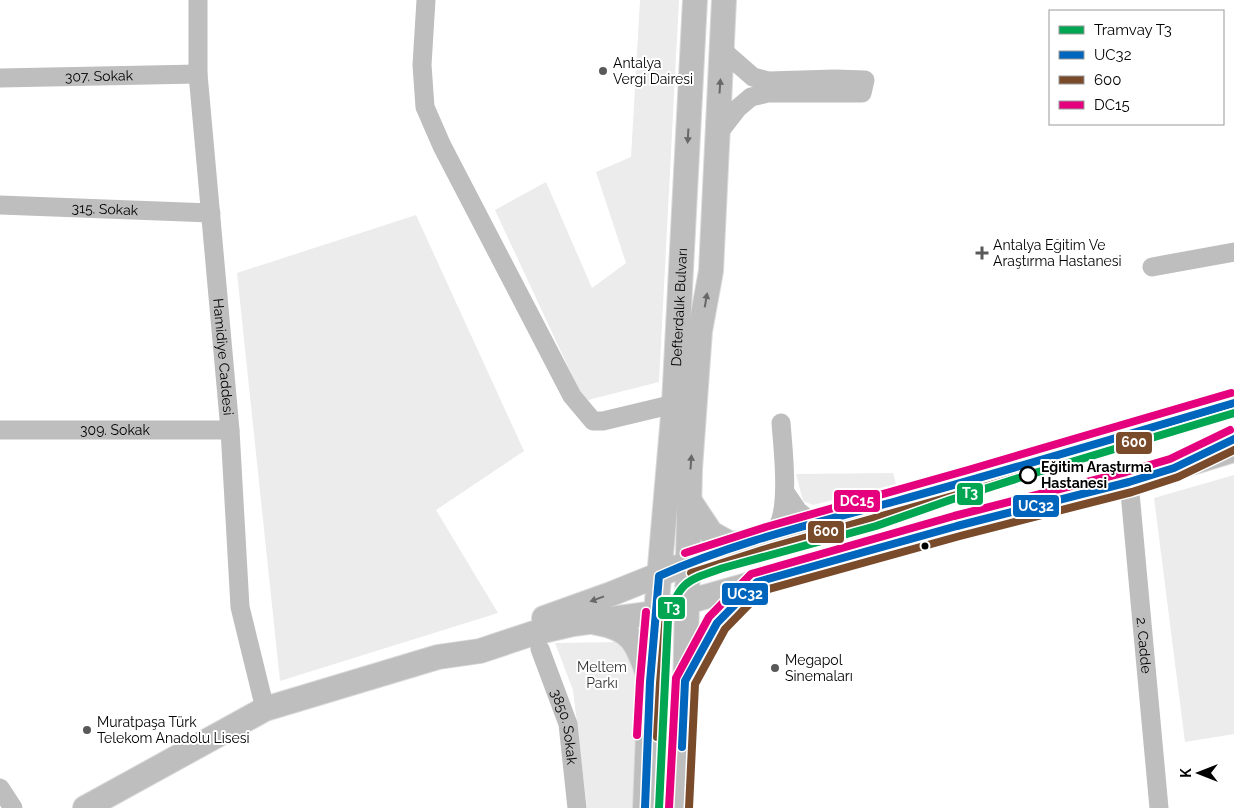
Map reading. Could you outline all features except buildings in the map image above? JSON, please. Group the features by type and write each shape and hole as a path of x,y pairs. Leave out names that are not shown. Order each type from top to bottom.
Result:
{"main road":[{"name":"Defterdalık Bulvarı","path":"645,808 650,682 674,404 694,0"},
{"name":"Defterdalık Bulvarı","path":"679,808 685,681 690,469 700,331 710,271 724,0"},
{"path":"84,808 265,709 438,657 477,638 548,617 659,576 688,563 769,537 1234,404"},
{"path":"1174,468 1234,439"},
{"path":"438,657 480,652 534,634 573,624 656,612 957,526 1129,482 1234,450"},
{"path":"689,500 711,533 729,543 746,545"},
{"path":"632,586 648,562 656,543 664,514"},
{"path":"685,681 717,622 757,582"},
{"path":"590,622 611,626 625,633 636,644 650,682"}],"street":[{"name":"Hamidiye Caddesi","path":"198,0 198,74 230,430 240,607 265,709"},
{"path":"426,0 422,65 425,107 442,146 572,396 594,421 603,421 674,404"},
{"path":"717,135 738,108 751,97 768,93 862,93 865,80 768,81 753,78 722,50"},
{"name":"307. Sokak","path":"0,78 198,74"},
{"name":"315. Sokak","path":"0,205 211,213"},
{"path":"1152,267 1234,252"},
{"path":"769,537 778,528 785,492 781,423"},
{"name":"309. Sokak","path":"0,430 230,430"},
{"name":"2. Cadde","path":"1129,482 1159,808"},
{"path":"785,492 798,511 809,520 820,523"},
{"name":"3850. Sokak","path":"540,649 568,724 577,808"},
{"path":"0,788 13,808"}],"green space":[{"path":"640,0 679,0 659,382 584,401 495,210 546,182 592,288 626,263 596,172 631,157"},
{"path":"416,215 524,451 436,510 498,613 280,681 237,273"},
{"path":"893,473 896,484 813,505 803,501 796,474"},
{"path":"1234,475 1234,734 1185,742 1154,498"},
{"name":"Meltem Parkı","path":"625,642 636,651 638,808 587,808 573,690 555,643"}],"tram line":[{"name":"T3","path":"659,808 668,619 676,597 681,589 693,579 723,568 876,526 1028,475 1234,413"}],"transit line":[{"name":"DC15","path":"685,553 766,527 1231,393"},
{"name":"UC32","path":"645,808 650,682 659,576 747,543 1234,403"},
{"name":"600","path":"691,573 772,547 974,490 1234,413"},
{"name":"DC15","path":"669,808 676,678 709,617 751,574 954,516 1170,459 1230,430"},
{"name":"UC32","path":"682,747 685,681 717,623 757,582 957,526 1129,482 1174,468 1234,439"},
{"name":"600","path":"689,808 695,684 725,629 762,591 960,536 1132,492 1178,477 1234,450"},
{"name":"DC15","path":"637,735 646,612"},
{"name":"600","path":"657,737 666,614"}],"place":[{"name":"Antalya Vergi Dairesi","path":"603,71"},
{"name":"Antalya Eğitim Ve Araştırma Hastanesi","path":"982,253"},
{"name":"Eğitim Araştırma Hastanesi","path":"1028,475"},
{"name":"Megapol Sinemaları","path":"775,668"},
{"name":"Muratpaşa Türk Telekom Anadolu Lisesi","path":"87,730"}]}
